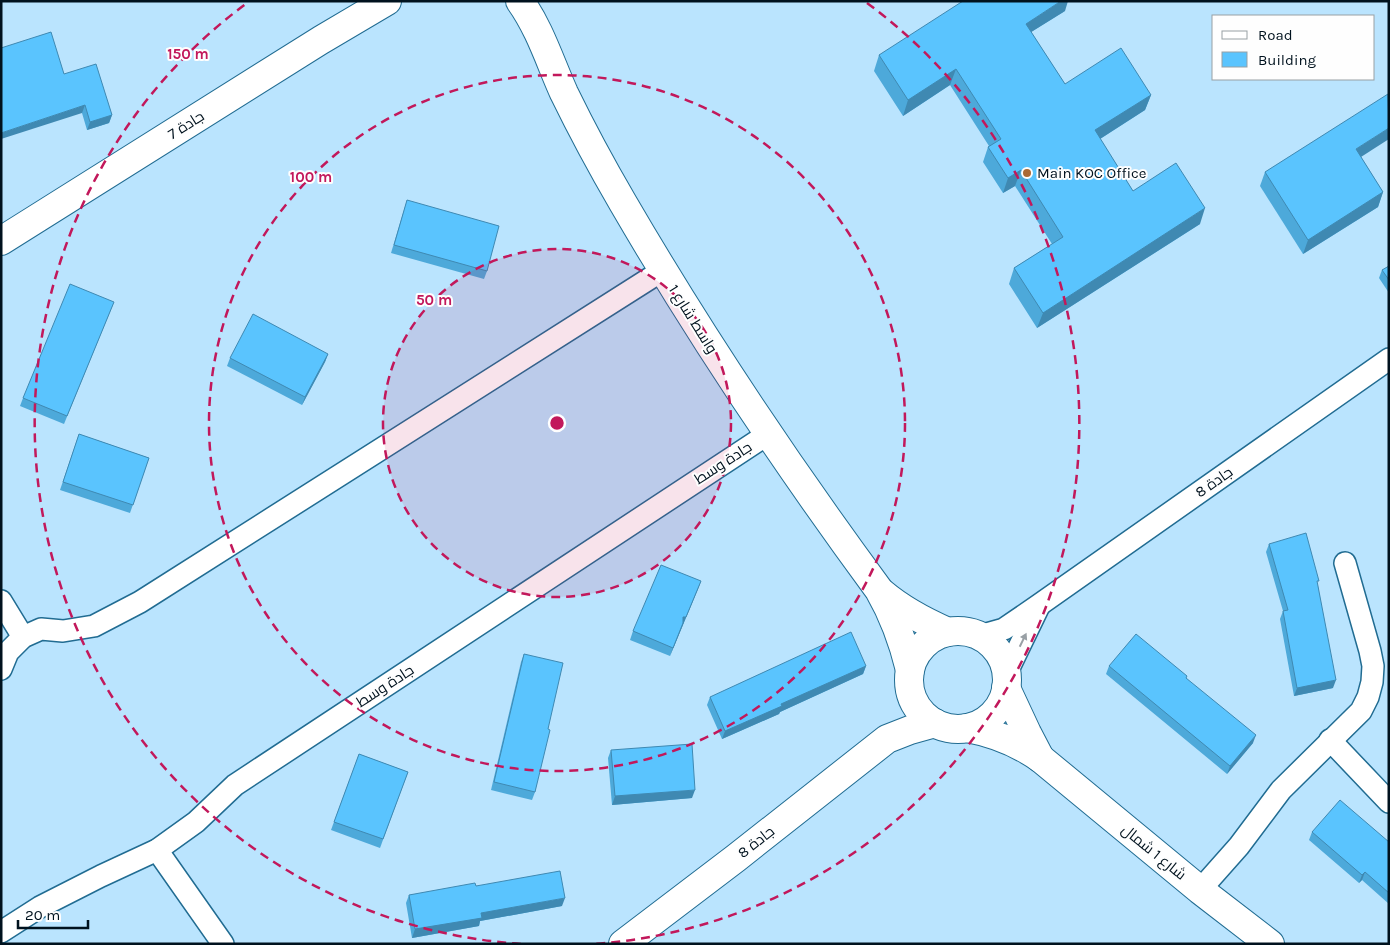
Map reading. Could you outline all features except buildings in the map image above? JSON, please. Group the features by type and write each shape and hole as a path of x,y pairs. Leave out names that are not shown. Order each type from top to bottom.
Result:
{"main road":[{"name":"واسط شارع 1","path":"520,1 530,14 564,93 592,148 663,270 707,342 768,434 888,605 898,629 910,681"},
{"name":"واسط شارع 1","path":"532,1 537,29"},
{"name":"جادة 7","path":"1,241 379,4"},
{"name":"واسط شارع 1","path":"879,590 905,610 948,632"},
{"path":"948,632 970,632 979,636 992,645 1002,659 1006,681 1002,702 993,714 981,723 967,728 951,728 935,723 919,710 910,681 915,656 923,645 935,637 948,632"},
{"name":"جادة 8","path":"887,739 901,717 910,681"},
{"name":"شارع 1 شمال","path":"1006,681 1027,733 1040,758"},
{"name":"جادة 8","path":"623,944 887,739 935,723"},
{"name":"شارع 1 شمال","path":"967,728 1006,738 1029,750 1200,890 1270,944"}],"street":[{"path":"1,669 8,652 23,637 41,629 63,631 94,626 140,602 663,270"},
{"name":"جادة 8","path":"979,636 1004,629 1040,606 1389,360"},
{"name":"جادة وسط","path":"1,932 40,907 157,850 196,822 235,785 768,434"},
{"path":"1200,890 1239,846 1281,790 1361,711 1368,697 1372,682 1373,666 1345,564"},
{"path":"1,601 23,637"},
{"name":"جادة 8","path":"1006,681 1040,606"},
{"path":"1330,740 1389,802"},
{"path":"157,850 223,944"}],"place":[{"name":"Main KOC Office","path":"1027,173"}]}
